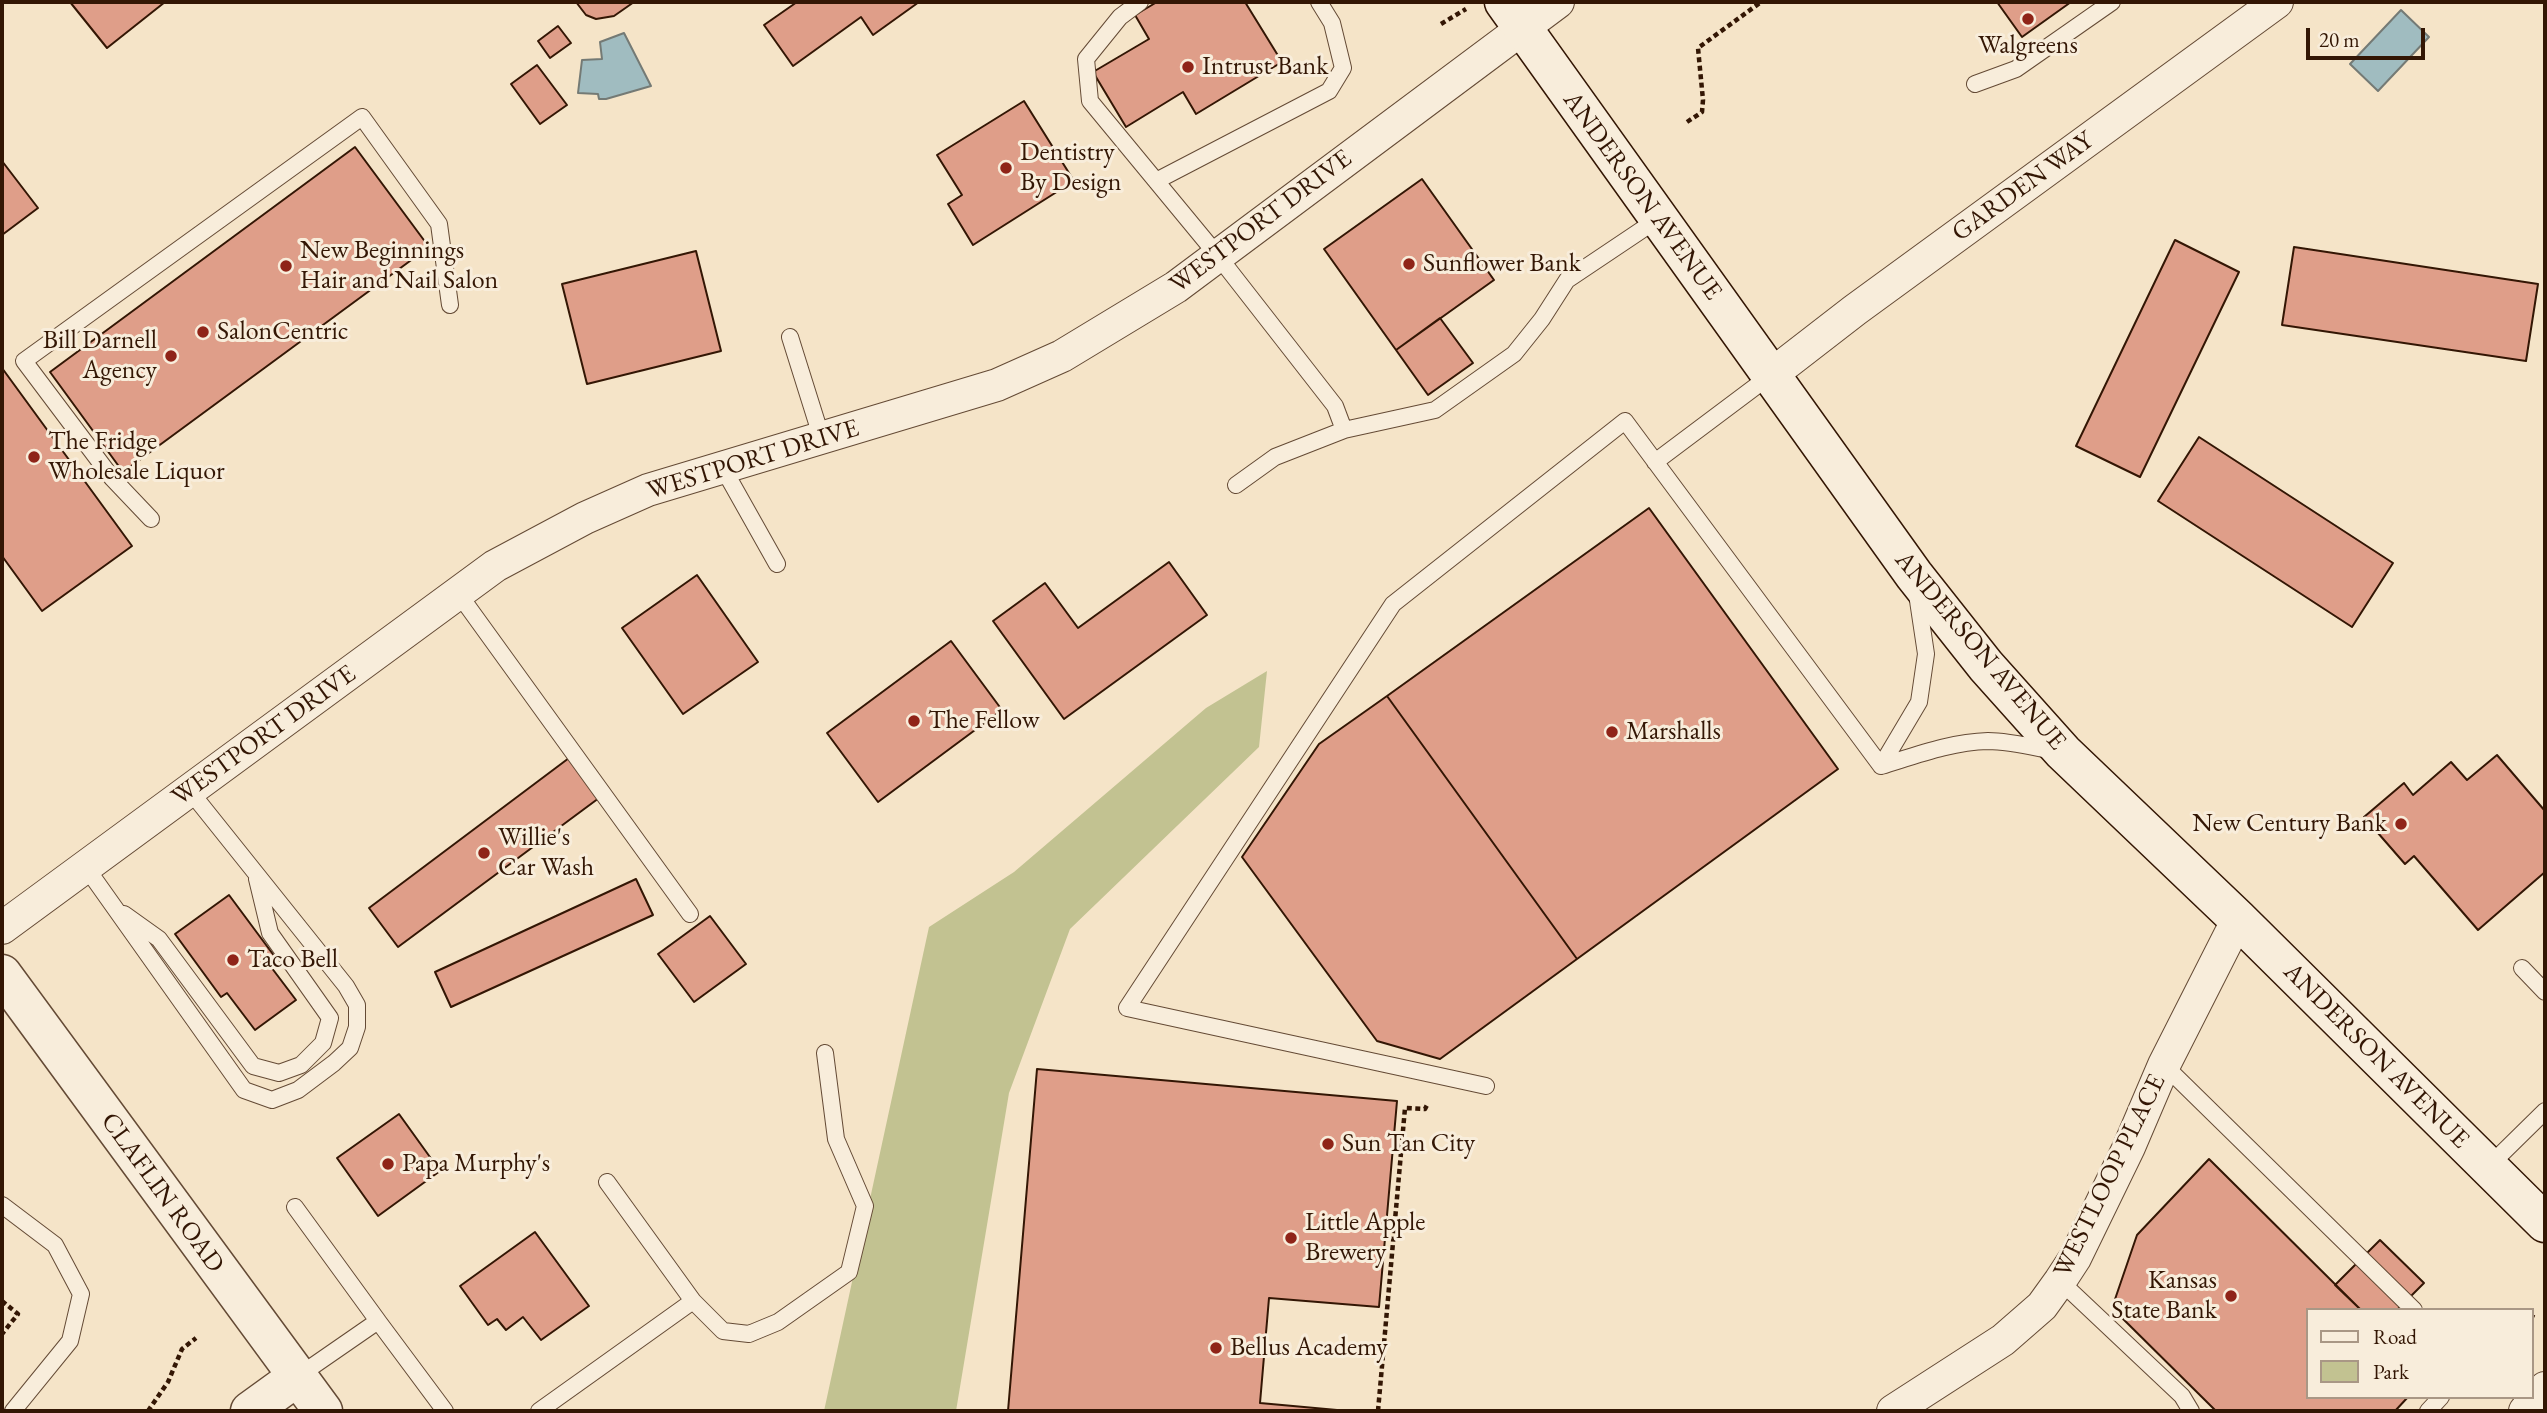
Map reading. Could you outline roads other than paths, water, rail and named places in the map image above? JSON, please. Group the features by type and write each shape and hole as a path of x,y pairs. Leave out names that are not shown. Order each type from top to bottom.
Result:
{"main road":[{"name":"ANDERSON AVENUE","path":"1499,12 1658,219 1914,575 1986,666 2063,752 2238,919 2545,1223"},
{"name":"CLAFLIN ROAD","path":"2,974 323,1411"},
{"path":"250,1411 297,1377"}],"street":[{"name":"WESTPORT DRIVE","path":"2,928 495,566 585,518 648,491 997,385 1062,356 1177,287 1218,256 1499,12 1558,2"},
{"name":"GARDEN WAY","path":"1771,375 1855,310 2277,2"},
{"name":"WESTLOOP PLACE","path":"1893,1411 2003,1340 2042,1306 2060,1281 2076,1258 2123,1160 2164,1065 2238,919"},
{"path":"2525,1411 2545,1388"}],"lane":[{"path":"1140,2 1120,17 1086,59 1090,101 1218,256 1335,407 1344,430"},
{"path":"1156,181 1329,91 1343,68 1332,23 1318,2"},
{"path":"1975,84 2017,69 2112,2"},
{"path":"151,519 112,478 24,361 362,117 439,224 450,305"},
{"path":"1236,485 1275,457 1344,430 1435,410 1514,354 1542,319 1567,280 1658,219"},
{"path":"790,337 822,439"},
{"path":"1655,462 1771,375"},
{"path":"1486,1086 1127,1008 1393,604 1625,421 1881,765"},
{"path":"723,468 778,564"},
{"path":"1881,765 1919,702 1926,654 1914,575"},
{"path":"458,593 690,914"},
{"path":"1881,765 1946,746 1991,741 2063,752"},
{"path":"85,866 244,1090 272,1100 298,1090 350,1048 357,1027 357,1005 346,986 190,791"},
{"path":"114,907 159,939 253,1066 279,1073 301,1065 323,1043 330,1018 270,933 256,874"},
{"path":"2522,968 2545,992"},
{"path":"607,1182 693,1301 723,1331 749,1334 778,1322 849,1272 864,1206 836,1139 825,1054"},
{"path":"2164,1065 2412,1308"},
{"path":"2488,1167 2545,1111"},
{"path":"2,1205 55,1245 81,1294 70,1341 13,1411"},
{"path":"295,1207 445,1411"},
{"path":"2060,1281 2182,1396 2191,1411"},
{"path":"538,1411 693,1301"},
{"path":"297,1377 378,1321"}],"water":[{"path":"2401,10 2429,37 2378,91 2350,64"},
{"path":"624,33 651,86 606,99 599,99 598,94 578,93 582,60 602,59 600,42"}],"place":[{"name":"Walgreens","path":"2028,19"},
{"name":"Intrust Bank","path":"1188,67"},
{"name":"Dentistry By Design","path":"1006,168"},
{"name":"Sunflower Bank","path":"1409,264"},
{"name":"New Beginnings Hair and Nail Salon","path":"286,266"},
{"name":"SalonCentric","path":"203,332"},
{"name":"Bill Darnell Agency","path":"171,356"},
{"name":"The Fridge Wholesale Liquor","path":"34,457"},
{"name":"The Fellow","path":"914,721"},
{"name":"Marshalls","path":"1612,732"},
{"name":"New Century Bank","path":"2401,824"},
{"name":"Willie's Car Wash","path":"484,853"},
{"name":"Taco Bell","path":"233,960"},
{"name":"Sun Tan City","path":"1328,1144"},
{"name":"Papa Murphy's","path":"388,1164"},
{"name":"Little Apple Brewery","path":"1291,1238"},
{"name":"Kansas State Bank","path":"2231,1296"},
{"name":"Bellus Academy","path":"1216,1348"}]}
